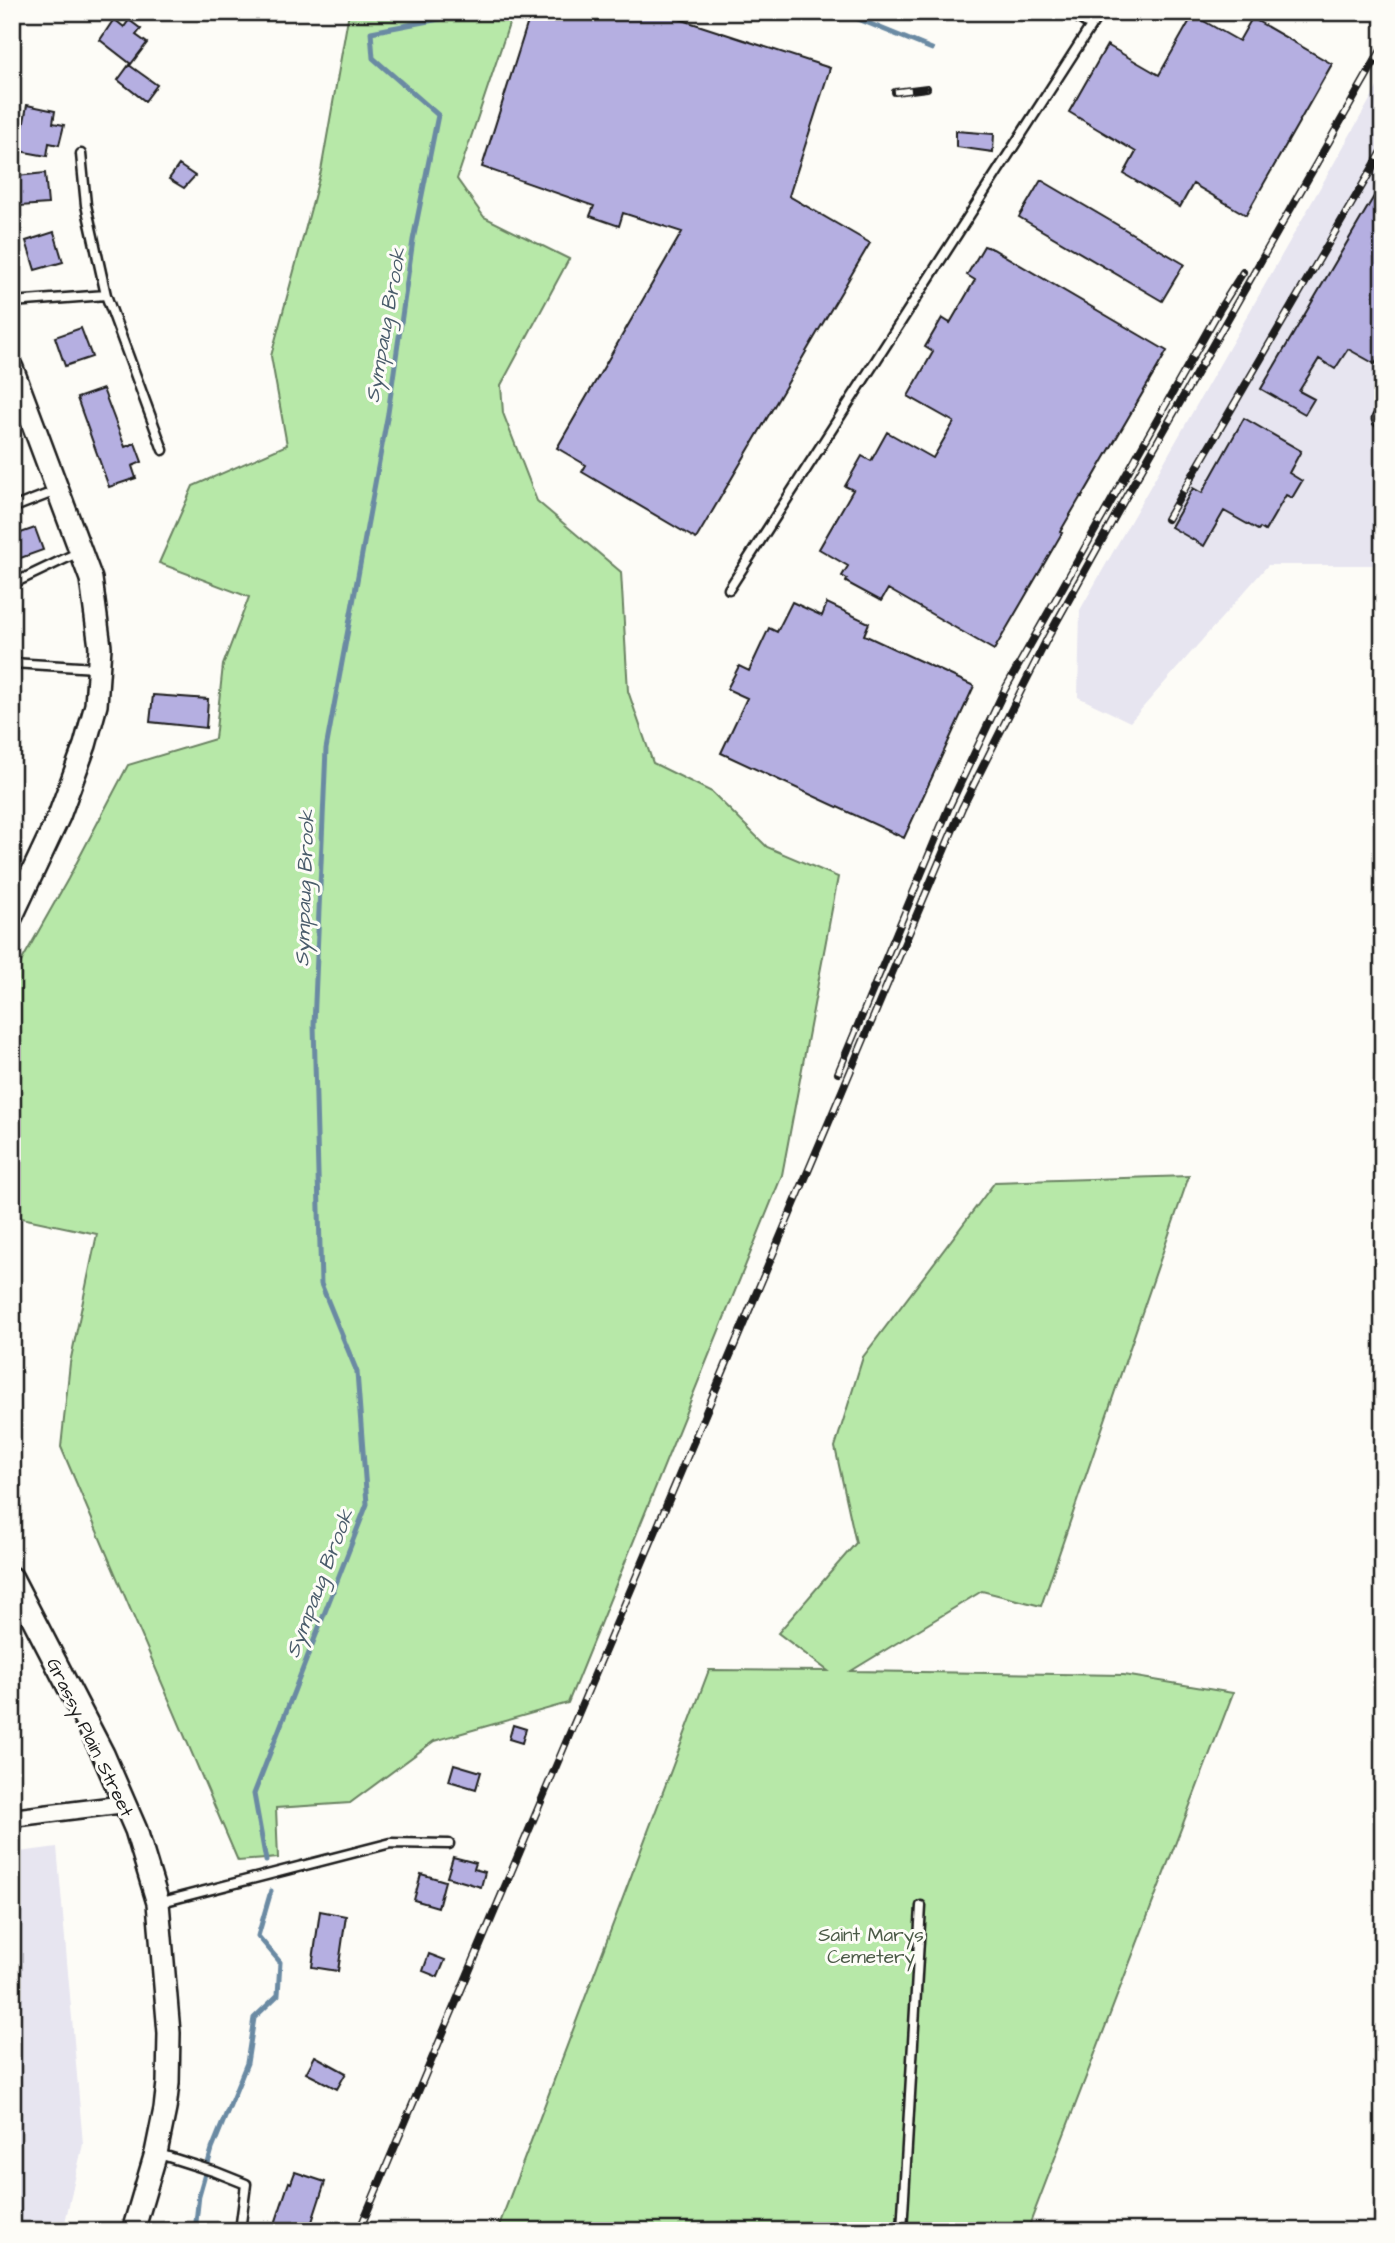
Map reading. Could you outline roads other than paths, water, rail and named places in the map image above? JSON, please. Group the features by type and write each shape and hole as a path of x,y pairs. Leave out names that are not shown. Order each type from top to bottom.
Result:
{"main road":[{"path":"12,368 59,489 90,579 100,647 96,705 85,745 59,816 12,916"},
{"name":"Grassy Plain Street","path":"12,1578 103,1754 136,1830 158,1903 169,2033 165,2109 156,2153 133,2231"}],"street":[{"path":"12,1818 125,1804"}],"lane":[{"path":"1070,12 1091,26"},
{"path":"729,589 1100,12"},
{"path":"81,154 86,205 106,295 163,450"},
{"path":"12,302 106,295"},
{"path":"12,508 59,489"},
{"path":"12,584 81,551"},
{"path":"12,663 99,668"},
{"path":"158,1903 391,1843 449,1844"},
{"path":"902,2231 921,1906"},
{"path":"156,2153 246,2184 242,2223"}],"waterway":[{"name":"Sympaug Brook","path":"266,1861 254,1794 367,1504 357,1372 321,1284 314,1025 326,749 388,413 413,240 438,115 373,58 371,32 476,12"},
{"path":"841,12 932,49"},
{"name":"Sympaug Brook","path":"195,2231 199,2195 212,2149 247,2063 254,2018 278,1995 280,1962 258,1936 271,1891"}],"railway":[{"path":"359,2231 962,808 1047,639 1383,47"},
{"path":"895,92 927,88"},
{"path":"1167,519 1383,150"},
{"path":"838,1073 949,807 1004,691 1243,272"}],"park label":[{"name":"Saint Marys Cemetery","path":"871,1945"}]}
